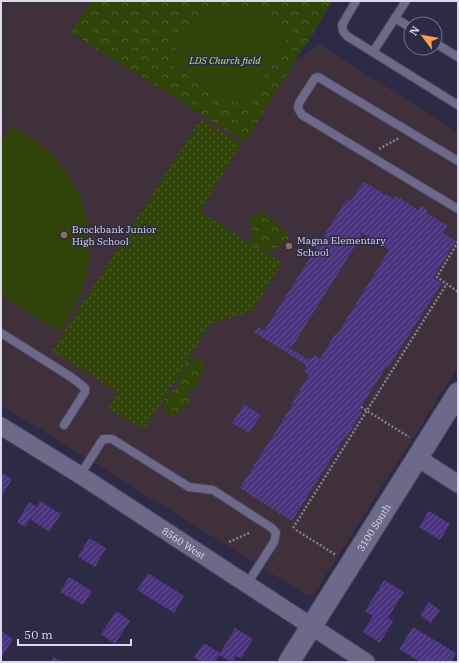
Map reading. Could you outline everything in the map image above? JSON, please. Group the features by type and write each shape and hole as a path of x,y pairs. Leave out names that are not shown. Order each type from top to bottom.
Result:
{"street":[{"name":"3100 South","path":"288,662 458,393"},
{"name":"8560 West","path":"1,426 80,475 366,662"},
{"path":"418,458 458,484"}],"lane":[{"path":"356,1 342,25 343,31 347,36 458,105"},
{"path":"373,52 406,1"},
{"path":"395,18 403,23"},
{"path":"443,48 458,57"},
{"path":"458,161 316,76 299,103 298,108 300,112 458,209"},
{"path":"1,333 72,377 85,388 85,392 64,425"},
{"path":"80,475 103,439 112,439 189,487 213,490 272,528 276,533 274,542 246,584"}],"path":[{"path":"369,155 410,132"},
{"path":"458,242 437,277 446,285 458,292"},
{"path":"293,528 446,285"},
{"path":"361,407 410,437"},
{"path":"296,530 336,555"},
{"path":"229,542 249,532"}],"shaded area":[{"name":"Magna Elementary School","path":"1,1 91,1 71,33 244,141 295,61 320,45 458,132 458,367 314,594 308,596 1,405"}],"green space":[{"name":"LDS Church field","path":"91,1 333,1 245,142 71,33"},
{"path":"241,7 261,12 285,29 288,37 248,101 235,103 169,63 188,31 202,17 219,9"},
{"path":"201,119 241,144 200,212 282,263 252,312 211,323 144,430 108,408 118,392 52,351"},
{"path":"12,126 40,144 54,157 66,172 76,188 88,224 90,242 89,261 85,280 78,300 60,332 1,295 1,143"},
{"path":"264,213 288,233 288,239 274,250 270,251 262,250 251,244 252,230 249,218"},
{"path":"198,359 202,362 205,372 194,389 186,392 191,402 179,413 171,417 166,415 162,402 173,390 179,390 177,378 188,360"}],"building":[{"path":"363,182 394,199 396,196 418,210 421,206 427,210 426,213 448,226 443,233 456,241 433,278 442,283 388,368 386,367 359,410 362,412 292,521 240,488 293,404 292,403 309,375 304,372 306,369 305,364 254,332 258,327 264,331 347,199 351,201","holes":["361,232 369,237 367,242 371,245 375,242 389,250 337,335 335,334 320,359 314,355 313,358 307,359 288,347 289,345 292,347 362,235 360,234"]},
{"path":"244,404 261,415 249,433 232,423"},
{"path":"3,473 12,479 1,497 1,475"},
{"path":"40,501 61,514 49,532 30,519 25,527 17,522 29,502 37,507"},
{"path":"429,511 450,524 440,540 419,527"},
{"path":"89,538 106,548 95,567 78,557"},
{"path":"148,573 184,596 174,613 137,590"},
{"path":"69,577 92,591 83,605 60,592"},
{"path":"384,580 404,592 388,618 393,621 380,643 363,632 373,616 365,611"},
{"path":"429,602 440,610 431,623 420,615"},
{"path":"116,611 130,621 115,644 101,634"},
{"path":"413,627 456,653 451,662 420,662 399,649"},
{"path":"235,628 253,639 241,659 236,656 233,662 231,662 219,655 215,662 201,662 194,657 204,643 220,653"},
{"path":"1,631 13,639 1,658"},
{"path":"54,657 62,662 50,662"}],"place":[{"name":"Brockbank Junior High School","path":"64,235"},
{"name":"Magna Elementary School","path":"289,246"}]}
